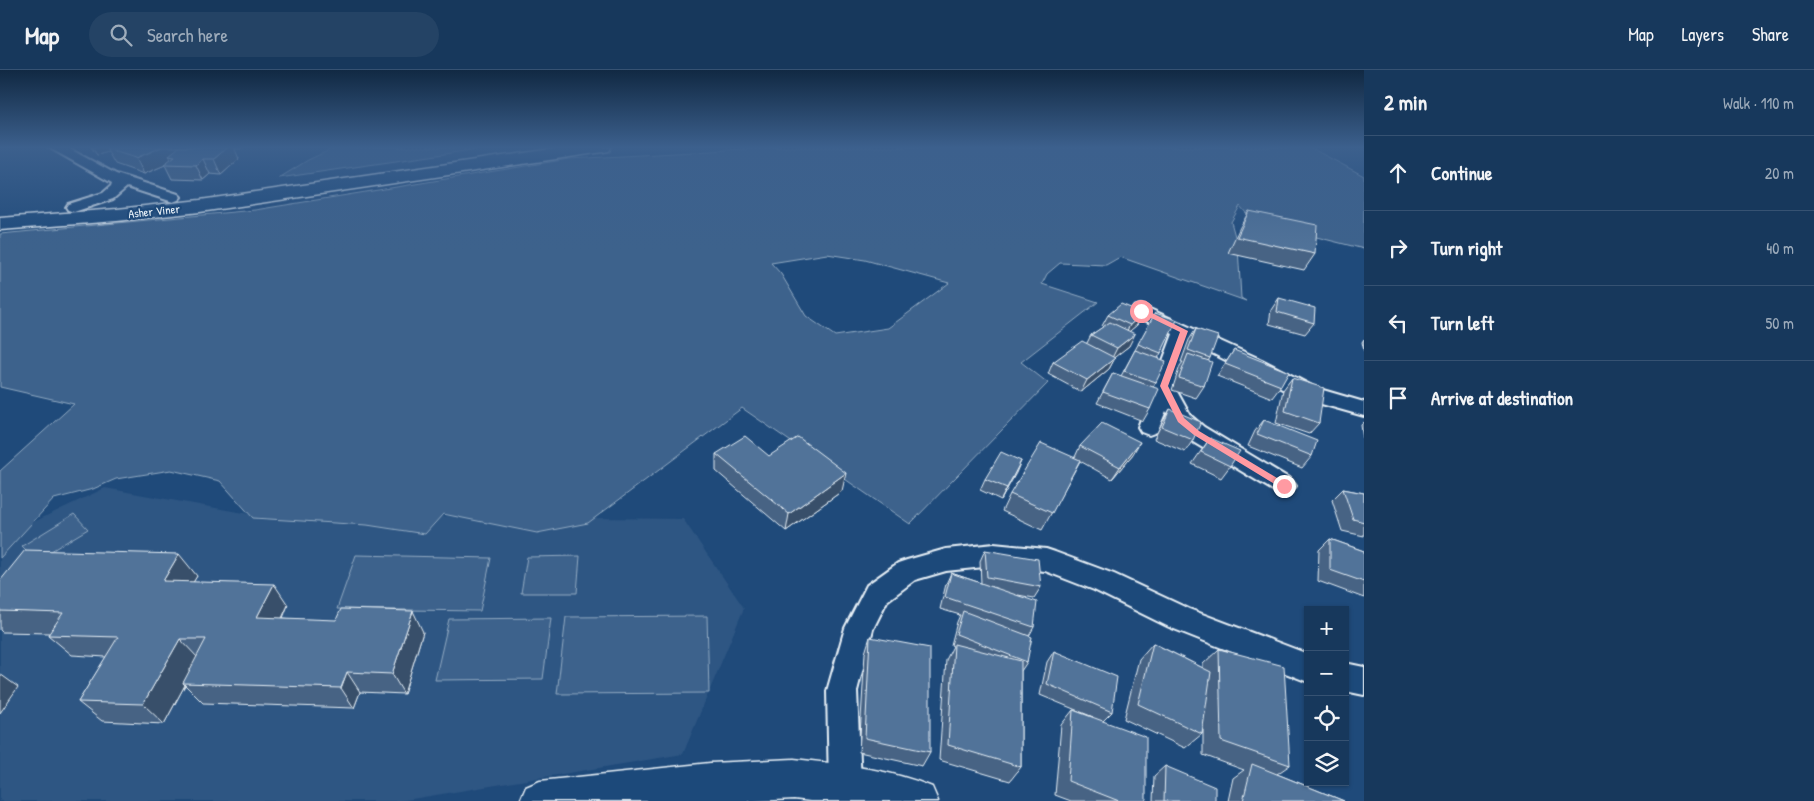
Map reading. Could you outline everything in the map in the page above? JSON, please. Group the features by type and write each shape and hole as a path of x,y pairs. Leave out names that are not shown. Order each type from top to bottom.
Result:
{"main road":[{"name":"Asher Viner","path":"0,212 74,207 286,181"},
{"name":"Asher Viner","path":"0,224 117,215 200,206 373,181"},
{"path":"540,801 710,783 794,779 845,785 918,801"}],"street":[{"path":"74,207 114,193 119,187 118,181"},
{"path":"125,181 173,196"},
{"path":"1141,311 1308,393 1364,410"},
{"path":"1149,427 1184,331"},
{"path":"1164,386 1181,420 1196,433 1284,486"},
{"path":"845,785 842,691 859,628 877,593 907,571 946,560 994,555 1046,560 1104,582 1179,618 1304,666"},
{"path":"1349,678 1364,682"}],"shaded area":[{"path":"433,181 1364,181 1364,249 1253,221 1240,206 1231,222 1238,247 1241,298 1246,301 1120,257 1106,265 1060,263 1047,274 1042,284 1098,302 1021,362 1048,383 910,524 742,408 588,523 537,533 443,514 425,534 367,525 253,518 220,481 171,470 116,479 93,489 54,499 0,558 0,471 74,404 0,387 0,234 255,210","holes":["827,254 865,260 949,283 888,328 835,336 806,316 781,274 771,263"]},
{"path":"105,488 249,514 683,519 744,608 683,754 400,801 0,801 0,538"},
{"path":"74,514 88,529 36,560 22,546"},
{"path":"356,555 491,558 480,611 337,609"},
{"path":"580,556 577,593 521,593 527,557"},
{"path":"707,616 709,693 557,694 566,617"},
{"path":"551,618 543,679 435,680 449,619"}],"building":[{"path":"1249,211 1317,225 1315,254 1237,237"},
{"path":"1279,298 1315,308 1314,323 1277,312"},
{"path":"1121,304 1143,313 1130,325 1108,315"},
{"path":"1155,313 1177,320 1161,353 1138,344"},
{"path":"1110,322 1135,334 1117,348 1091,335"},
{"path":"1196,329 1218,336 1210,358 1188,350"},
{"path":"1082,341 1115,358 1087,380 1053,362"},
{"path":"1135,350 1166,361 1156,382 1124,371"},
{"path":"1234,350 1289,372 1281,386 1225,364"},
{"path":"1188,354 1212,362 1204,386 1179,378"},
{"path":"1113,373 1159,389 1150,409 1103,392"},
{"path":"1292,378 1324,388 1319,423 1285,411"},
{"path":"1170,409 1201,422 1193,440 1162,427"},
{"path":"1264,420 1317,441 1312,456 1257,434"},
{"path":"1102,423 1140,442 1120,467 1080,446"},
{"path":"745,436 769,456 798,437 846,473 789,514 716,454"},
{"path":"1210,438 1240,451 1230,466 1201,452"},
{"path":"1041,443 1080,460 1052,513 1010,494"},
{"path":"1001,452 1021,461 1007,488 985,479"},
{"path":"1343,489 1364,493 1364,522 1353,519"},
{"path":"1330,539 1364,551 1364,582 1330,570"},
{"path":"25,550 179,554 163,581 274,584 257,617 336,620 341,609 413,611 392,674 347,672 341,688 183,683 206,639 180,639 143,704 78,702 118,637 48,635 63,613 0,611 0,581"},
{"path":"985,550 1038,559 1041,587 987,577"},
{"path":"951,573 1037,602 1034,627 945,597"},
{"path":"963,611 1032,637 1027,662 956,634"},
{"path":"870,637 930,648 930,752 865,738"},
{"path":"1153,643 1211,672 1202,734 1138,704"},
{"path":"954,644 1021,661 1021,767 948,745"},
{"path":"1219,649 1284,666 1290,765 1221,741"},
{"path":"1054,651 1117,677 1112,712 1047,684"},
{"path":"1073,710 1146,737 1146,801 1119,801 1068,781"},
{"path":"1252,764 1344,801 1243,801"},
{"path":"1165,766 1215,787 1215,801 1164,801"}],"route":[{"path":"1141,311 1184,331 1164,386 1181,420 1196,433 1284,486"}]}
